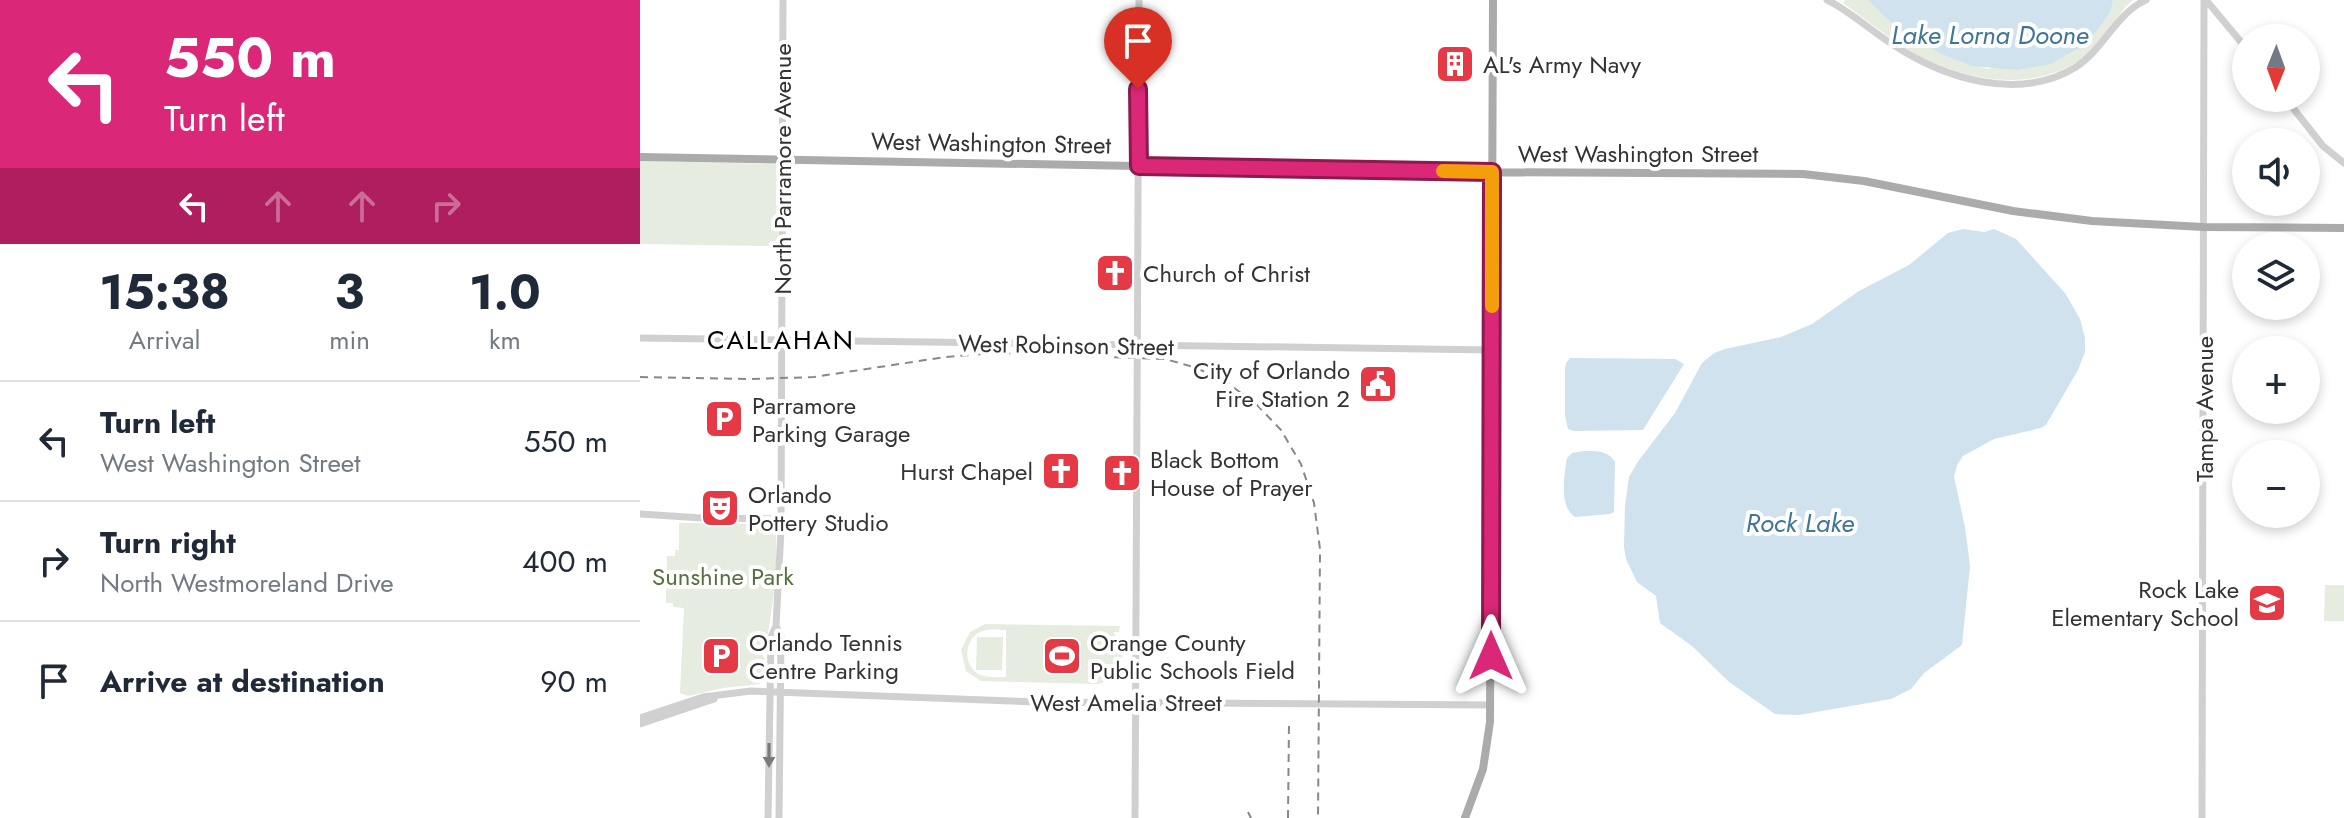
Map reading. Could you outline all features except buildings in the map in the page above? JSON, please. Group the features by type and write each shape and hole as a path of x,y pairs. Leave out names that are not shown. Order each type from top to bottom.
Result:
{"main road":[{"path":"1465,818 1483,769 1489,738 1493,0"},
{"name":"West Washington Street","path":"640,157 1492,172 1756,173 1835,177 2045,216 2123,224 2344,228"}],"street":[{"name":"North Parramore Avenue","path":"768,818 770,693 781,636 776,626 781,519 783,0"},
{"path":"1135,818 1139,0"},
{"path":"1827,0 1839,3 1895,46 1923,61 1983,83 2020,85 2060,75 2078,66 2094,53 2131,9 2146,0"},
{"path":"2205,0 2232,32"},
{"name":"Tampa Avenue","path":"2202,818 2205,0"},
{"path":"2296,112 2323,146 2344,163"},
{"name":"West Robinson Street","path":"640,338 1492,350"},
{"path":"640,514 781,519"},
{"name":"West Amelia Street","path":"640,718 734,691 1135,703 1490,705"},
{"name":"North Parramore Avenue","path":"770,693 779,818"},
{"name":"West Amelia Street","path":"640,724 714,699 770,693"}],"green space":[{"path":"1845,0 1868,0 1895,27 1941,54 1988,69 2097,31 2111,11 2113,0 2133,0 2095,47 2069,67 2047,75 2000,80 1952,70 1930,61 1884,33 1843,3"},
{"path":"640,161 775,164 779,169 778,242 772,246 640,244"},
{"name":"Sunshine Park","path":"679,523 769,524 776,529 776,580 767,640 760,651 765,659 761,664 764,677 760,684 688,696 680,693 684,608 666,603 667,556 675,556 675,550 679,550"},
{"path":"2325,585 2344,585 2344,621 2324,621"},
{"name":"Orange County Public Schools Field","path":"985,624 1120,626 1119,632 1113,632 1122,647 1122,662 1114,675 1099,684 981,681 966,671 961,650 970,632","holes":["990,630 1006,630 1006,677 980,675 970,666 967,654 974,636"]},
{"path":"977,637 1003,637 1002,670 976,670"}],"water":[{"name":"Lake Lorna Doone","path":"1868,0 2113,0 2111,11 2097,31 2079,48 2051,64 2017,70 1973,66 1941,54 1895,27"},
{"name":"Rock Lake","path":"1963,229 1984,232 1994,229 2016,239 2065,293 2080,319 2085,352 2046,425 1994,439 1963,456 1957,465 1954,477 1970,566 1962,645 1924,673 1911,689 1891,699 1799,715 1775,714 1729,682 1692,646 1660,623 1656,596 1637,582 1626,559 1625,506 1629,477 1675,413 1702,363 1714,353 1781,337 1812,324 1859,291 1909,265 1948,233"},
{"path":"1570,358 1675,359 1684,364 1643,430 1574,431 1568,429 1565,416 1565,369"},
{"path":"1572,453 1605,453 1615,462 1614,512 1610,514 1575,517 1567,506 1564,490 1567,458"}],"railway":[{"path":"640,377 814,377 945,357 996,353 1165,359 1197,368 1229,384 1257,405 1281,430 1301,464 1314,503 1320,549 1318,818"},
{"path":"1288,818 1289,724"},
{"path":"1248,812 1251,818"}],"slow traffic":[{"path":"1443,171 1492,172 1492,306"}],"place":[{"name":"AL's Army Navy","path":"1455,64"},
{"name":"Church of Christ","path":"1115,273"},
{"name":"City of Orlando Fire Station 2","path":"1378,384"},
{"name":"Parramore Parking Garage","path":"724,419"},
{"name":"Hurst Chapel","path":"1061,471"},
{"name":"Black Bottom House of Prayer","path":"1122,473"},
{"name":"Orlando Pottery Studio","path":"720,508"},
{"name":"Rock Lake Elementary School","path":"2267,603"},
{"name":"Orlando Tennis Centre Parking","path":"721,656"},
{"name":"Orange County Public Schools Field","path":"1062,656"}],"district":[{"name":"CALLAHAN","path":"781,340"}],"route":[{"path":"1138,89 1139,166 1492,172 1491,656"}]}
